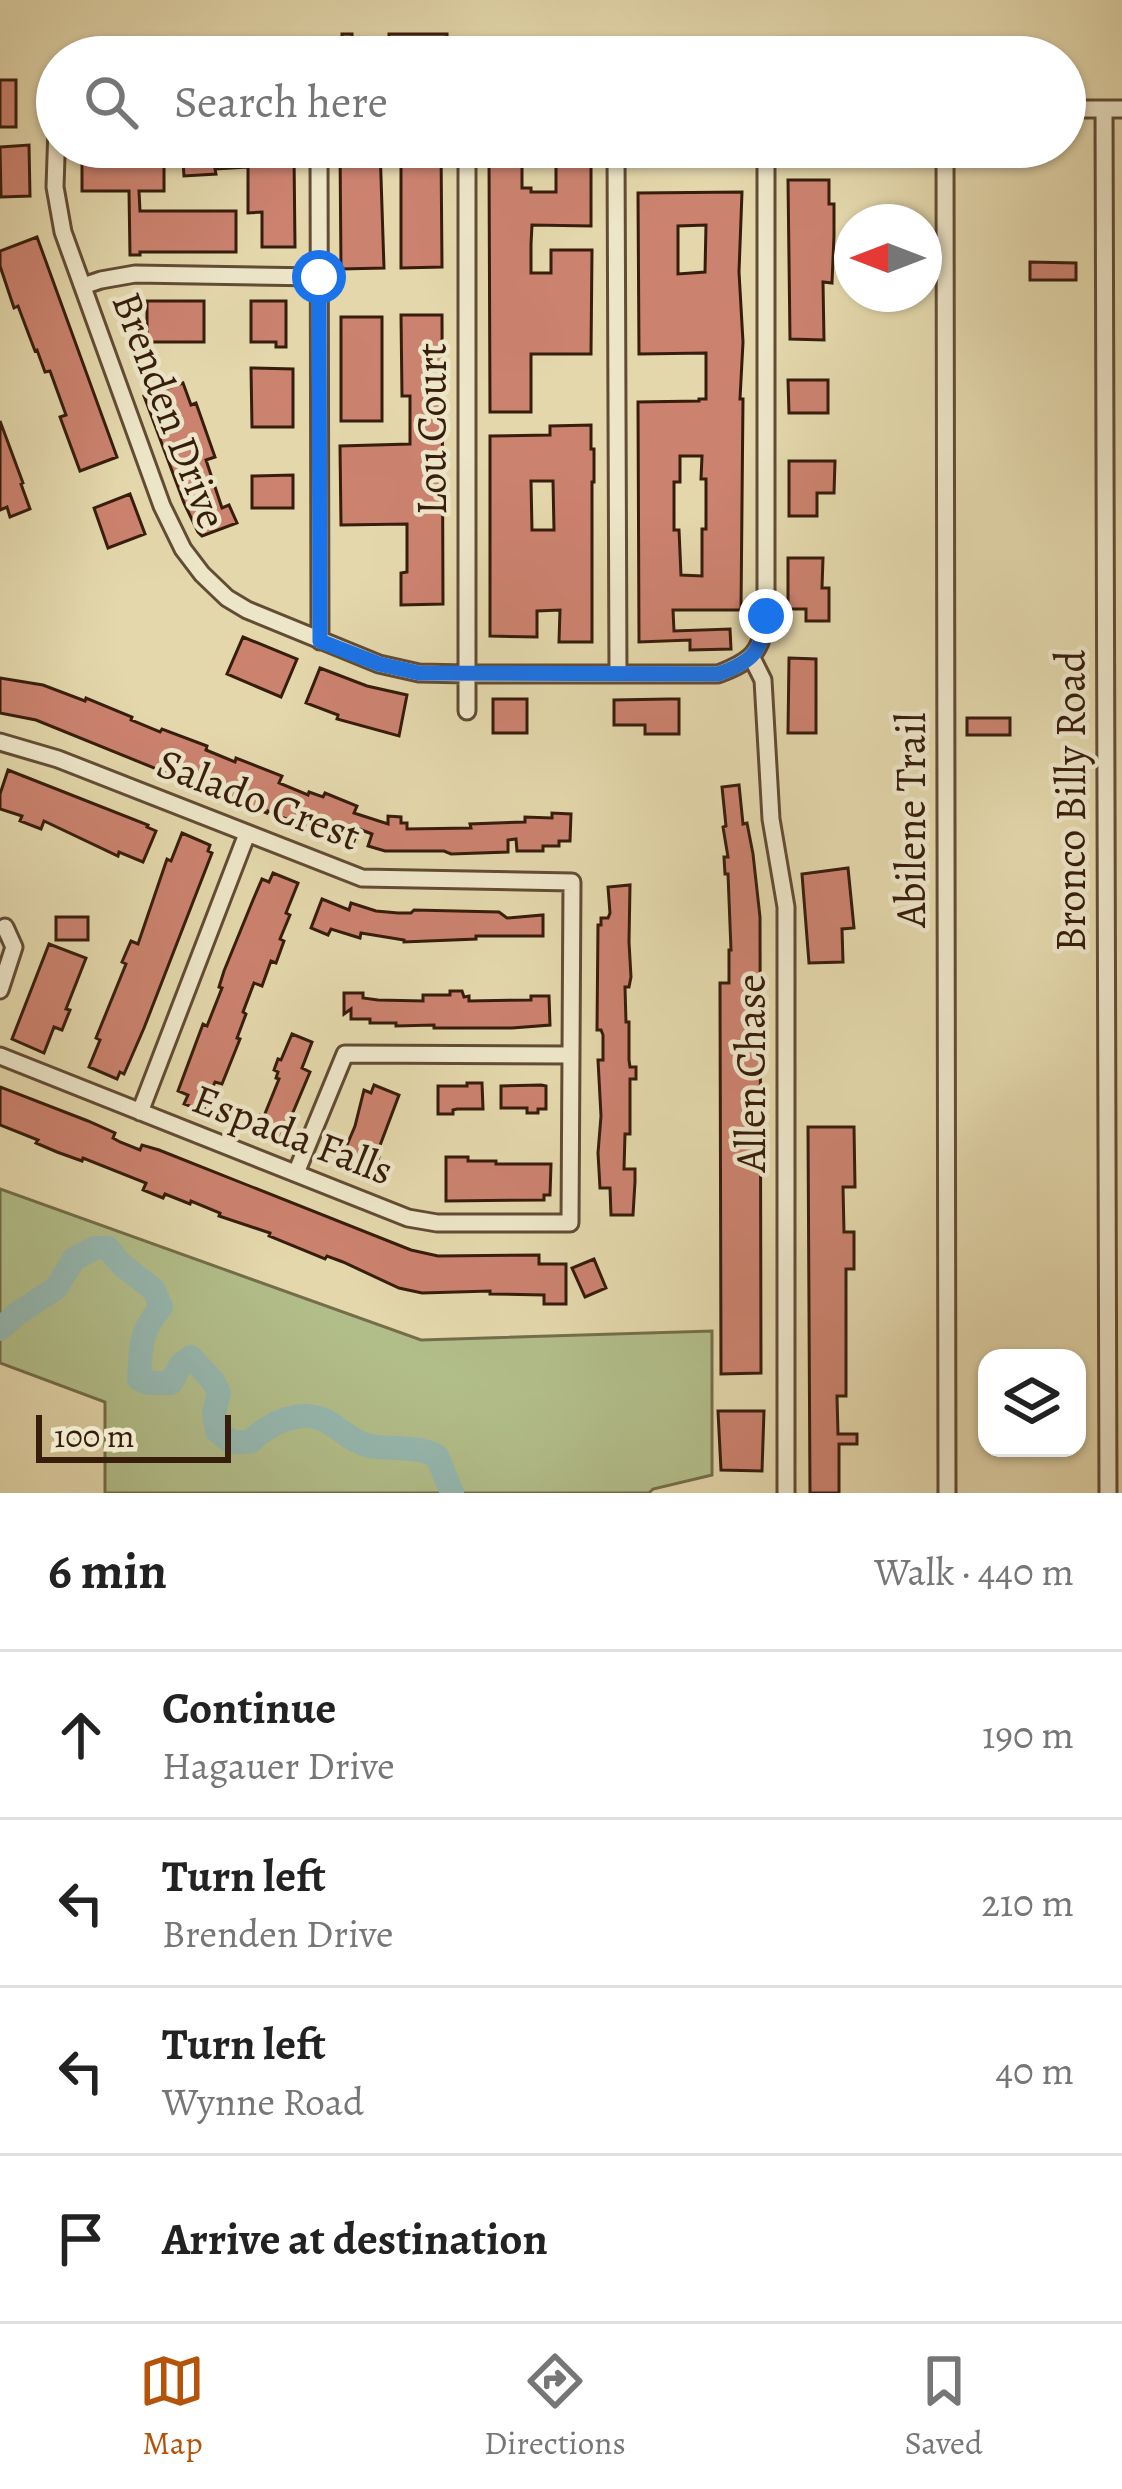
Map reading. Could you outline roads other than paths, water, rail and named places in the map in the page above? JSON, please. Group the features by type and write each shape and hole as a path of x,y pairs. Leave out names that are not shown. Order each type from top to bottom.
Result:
{"street":[{"name":"Bronco Billy Road","path":"1108,1493 1113,109"},
{"name":"Brenden Drive","path":"56,168 56,205 63,232 162,506 183,549 227,598 320,641 379,664 419,673 718,674 752,658"},
{"path":"319,168 320,641"},
{"name":"Lou Court","path":"467,168 467,711"},
{"path":"616,168 617,674"},
{"path":"752,658 764,636 766,616 766,168"},
{"name":"Abilene Trail","path":"945,168 947,1493"},
{"path":"83,286 135,274 319,277"},
{"name":"Allen Chase","path":"752,658 763,680 769,798 785,907 786,1493"},
{"name":"Salado Crest","path":"0,742 58,759 362,878 572,882 571,1054"},
{"path":"140,1112 248,834"},
{"path":"0,991 14,947 5,927"},
{"path":"296,1174 345,1054 571,1054"},
{"name":"Espada Falls","path":"0,1056 408,1218 437,1223 571,1223 571,1054"}],"waterway":[{"path":"0,1329 56,1288 74,1259 95,1248 108,1248 154,1290 161,1307 145,1333 139,1379 171,1383 181,1364 191,1357 219,1393 214,1413 217,1431 231,1442 250,1442 286,1419 318,1418 364,1444 437,1456 452,1493"}]}
